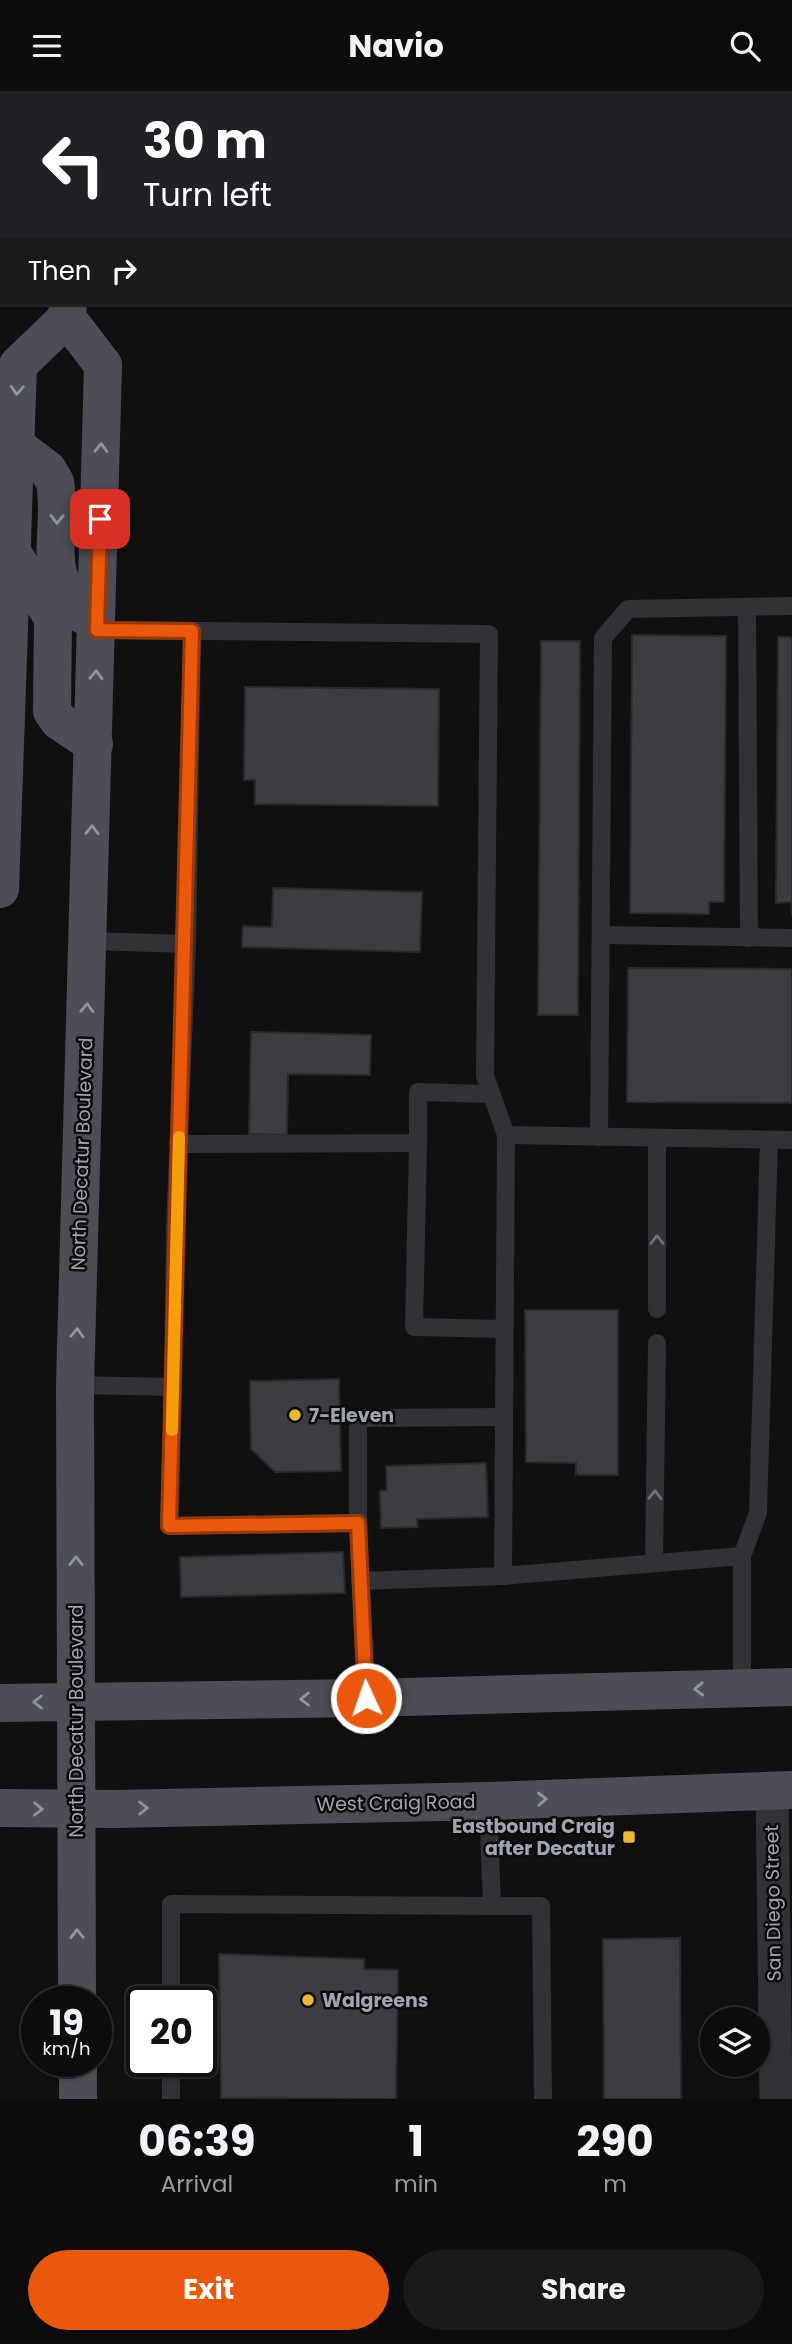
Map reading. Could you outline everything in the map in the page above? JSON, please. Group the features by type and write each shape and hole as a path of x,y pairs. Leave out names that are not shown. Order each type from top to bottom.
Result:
{"main road":[{"name":"North Decatur Boulevard","path":"0,889 5,548 15,445 18,365 68,311 103,365 75,1385 77,1986"},
{"path":"15,445 48,470 55,482 56,571 65,596 97,630"},
{"path":"5,548 53,618 52,711 60,721 94,744"},
{"path":"0,1703 366,1698 792,1687"},
{"name":"West Craig Road","path":"0,1808 488,1801 782,1791"},
{"path":"78,2077 78,2099"}],"street":[{"name":"San Diego Street","path":"776,2099 782,1791"}],"lane":[{"path":"599,1137 603,638 628,609 792,606"},
{"path":"747,607 749,938"},
{"path":"97,630 489,634 485,1076 506,1135 503,1576"},
{"path":"192,631 187,944 178,1144 169,1526 358,1523"},
{"path":"601,935 792,938"},
{"path":"89,941 187,944"},
{"path":"491,1094 418,1093 414,1327 503,1329"},
{"path":"506,1135 792,1140"},
{"path":"657,1138 657,1309"},
{"path":"742,1688 742,1556 758,1513 769,1140"},
{"path":"178,1144 418,1143"},
{"path":"653,1563 657,1343"},
{"path":"75,1385 173,1387"},
{"path":"366,1698 358,1523 358,1418 502,1417"},
{"path":"360,1581 503,1576 742,1556"},
{"path":"488,1801 492,1906"},
{"path":"171,1986 171,1904 541,1906 543,2099"},
{"path":"171,2077 171,2099"}],"building":[{"path":"632,635 726,636 724,902 709,902 709,914 630,913"},
{"path":"778,637 792,637 792,915 791,902 776,903"},
{"path":"541,641 580,641 578,1015 538,1015"},
{"path":"245,687 439,689 438,806 255,804 255,780 244,780"},
{"path":"273,888 422,892 420,952 242,947 243,926 272,927"},
{"path":"628,968 792,969 792,1103 627,1102"},
{"path":"251,1032 371,1035 370,1075 288,1074 287,1135 249,1134"},
{"path":"525,1310 618,1310 618,1475 576,1475 576,1463 526,1462"},
{"name":"7-Eleven","path":"339,1379 341,1471 275,1472 251,1449 250,1381"},
{"path":"486,1463 488,1517 417,1519 418,1527 381,1528 380,1491 387,1491 386,1466"},
{"path":"343,1552 345,1593 181,1597 180,1557"},
{"path":"680,1938 681,2099 604,2099 603,1939"},
{"name":"Walgreens","path":"219,1954 364,1959 364,1969 398,1970 396,2099 221,2098"}],"slow traffic":[{"path":"172,1430 179,1137"}],"place":[{"name":"7-Eleven","path":"295,1415"},
{"name":"Eastbound Craig after Decatur","path":"629,1837"},
{"name":"Walgreens","path":"308,2000"}],"route":[{"path":"100,519 97,630 192,631 187,944 175,1229 169,1526 358,1523 366,1698"}]}
